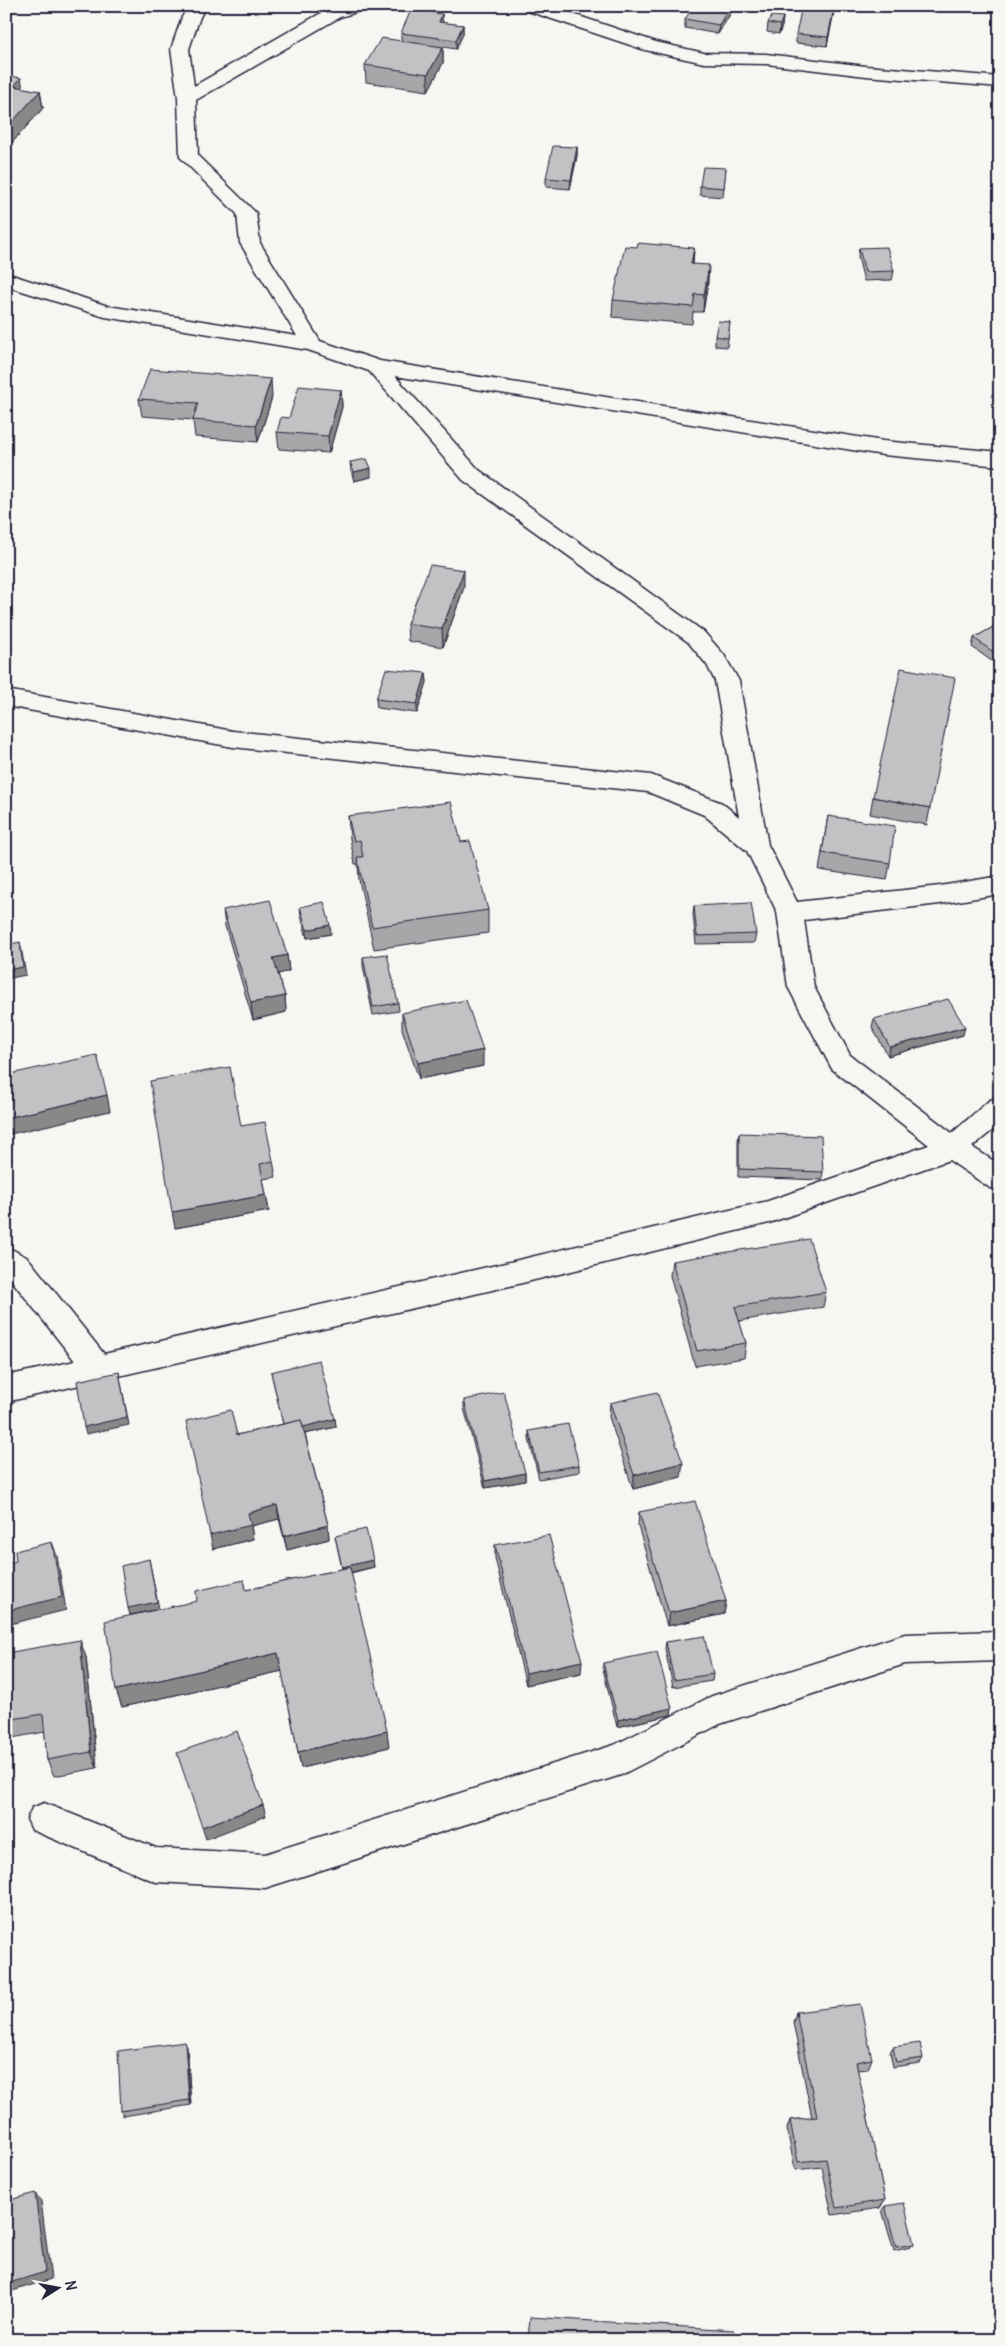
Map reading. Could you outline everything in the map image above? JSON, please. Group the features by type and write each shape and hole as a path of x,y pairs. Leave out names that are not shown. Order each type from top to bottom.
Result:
{"street":[{"path":"198,6 191,17 180,49 187,98 189,157 246,213 250,244 312,345"},
{"path":"187,98 334,13 357,6"},
{"path":"531,6 651,46 704,58 766,59 866,71 1000,82"},
{"path":"6,278 105,311 312,345 376,367 882,448 1000,459"},
{"path":"376,367 471,474 696,637 716,661 728,681 756,845 790,912 801,987 841,1062 952,1148 1000,1180"},
{"path":"6,698 232,739 651,784 713,809 756,845"},
{"path":"790,912 940,895 1000,885"},
{"path":"6,1389 514,1273 769,1212 952,1148 1000,1108"},
{"path":"6,1258 18,1266 98,1368"},
{"path":"44,1819 156,1864 265,1871 622,1759 712,1711 905,1649 1000,1646"}],"building":[{"path":"694,6 730,6 719,25 685,19"},
{"path":"802,6 834,8 828,37 796,34"},
{"path":"411,10 442,14 439,22 463,25 456,40 401,33"},
{"path":"772,16 783,17 780,25 768,23"},
{"path":"381,38 443,47 428,74 365,65"},
{"path":"6,75 21,78 14,86 40,91 6,129"},
{"path":"553,146 577,147 571,180 546,178"},
{"path":"703,167 726,168 724,188 700,186"},
{"path":"638,243 694,248 691,264 709,265 704,295 695,294 693,307 613,300 625,246 637,247"},
{"path":"887,247 894,271 865,272 859,248"},
{"path":"718,321 730,322 728,338 715,336"},
{"path":"150,369 271,379 256,425 193,420 198,403 139,399"},
{"path":"299,386 341,390 328,436 277,432 281,417 289,418"},
{"path":"367,459 371,468 354,472 350,462"},
{"path":"430,565 464,570 442,629 407,624"},
{"path":"1000,623 1000,657 974,638"},
{"path":"901,668 955,678 930,808 873,797"},
{"path":"386,669 426,673 417,704 376,699"},
{"path":"451,802 461,842 470,841 488,910 372,927 357,857 363,857 360,840 354,841 348,816"},
{"path":"828,816 895,826 890,863 822,853"},
{"path":"270,900 287,955 273,958 285,996 251,1003 223,910"},
{"path":"324,902 330,925 307,930 300,907"},
{"path":"751,903 756,934 697,936 694,906"},
{"path":"20,942 23,967 6,970 6,945"},
{"path":"387,954 398,1003 373,1007 363,957"},
{"path":"948,999 965,1027 890,1047 874,1019"},
{"path":"466,1000 483,1050 418,1063 402,1013"},
{"path":"97,1055 107,1095 6,1118 6,1075"},
{"path":"230,1067 241,1126 265,1122 273,1161 260,1164 266,1195 172,1212 150,1081"},
{"path":"739,1133 821,1136 823,1172 739,1169"},
{"path":"809,1239 826,1292 735,1307 746,1343 697,1351 672,1261"},
{"path":"319,1360 335,1419 303,1427 301,1420 283,1424 271,1372"},
{"path":"119,1372 127,1417 84,1427 77,1381"},
{"path":"504,1392 525,1473 485,1481 464,1400"},
{"path":"657,1392 683,1463 634,1475 610,1403"},
{"path":"231,1410 237,1435 301,1420 328,1525 284,1536 277,1505 248,1513 251,1525 210,1535 186,1421"},
{"path":"568,1424 579,1465 539,1472 529,1431"},
{"path":"695,1501 726,1601 669,1613 639,1512"},
{"path":"366,1529 373,1560 342,1567 335,1536"},
{"path":"549,1535 582,1661 526,1673 495,1545"},
{"path":"52,1542 62,1597 6,1611 6,1564 16,1561 15,1551"},
{"path":"149,1559 157,1602 128,1608 121,1566"},
{"path":"350,1567 387,1731 298,1752 278,1653 116,1690 105,1621 197,1601 196,1591 244,1580 246,1590"},
{"path":"704,1636 713,1674 674,1680 666,1642"},
{"path":"80,1640 91,1752 47,1760 43,1714 6,1720 6,1653"},
{"path":"657,1652 672,1708 618,1720 603,1663"},
{"path":"237,1731 263,1805 202,1827 177,1753"},
{"path":"860,2004 872,2059 856,2062 885,2200 836,2208 826,2159 798,2162 790,2120 817,2117 796,2012"},
{"path":"185,2042 189,2100 121,2111 118,2051"},
{"path":"920,2043 923,2058 896,2062 893,2047"},
{"path":"35,2193 45,2272 6,2284 6,2201"},
{"path":"904,2203 914,2244 896,2247 885,2206"},
{"path":"530,2317 734,2330 734,2340 528,2340"}]}
